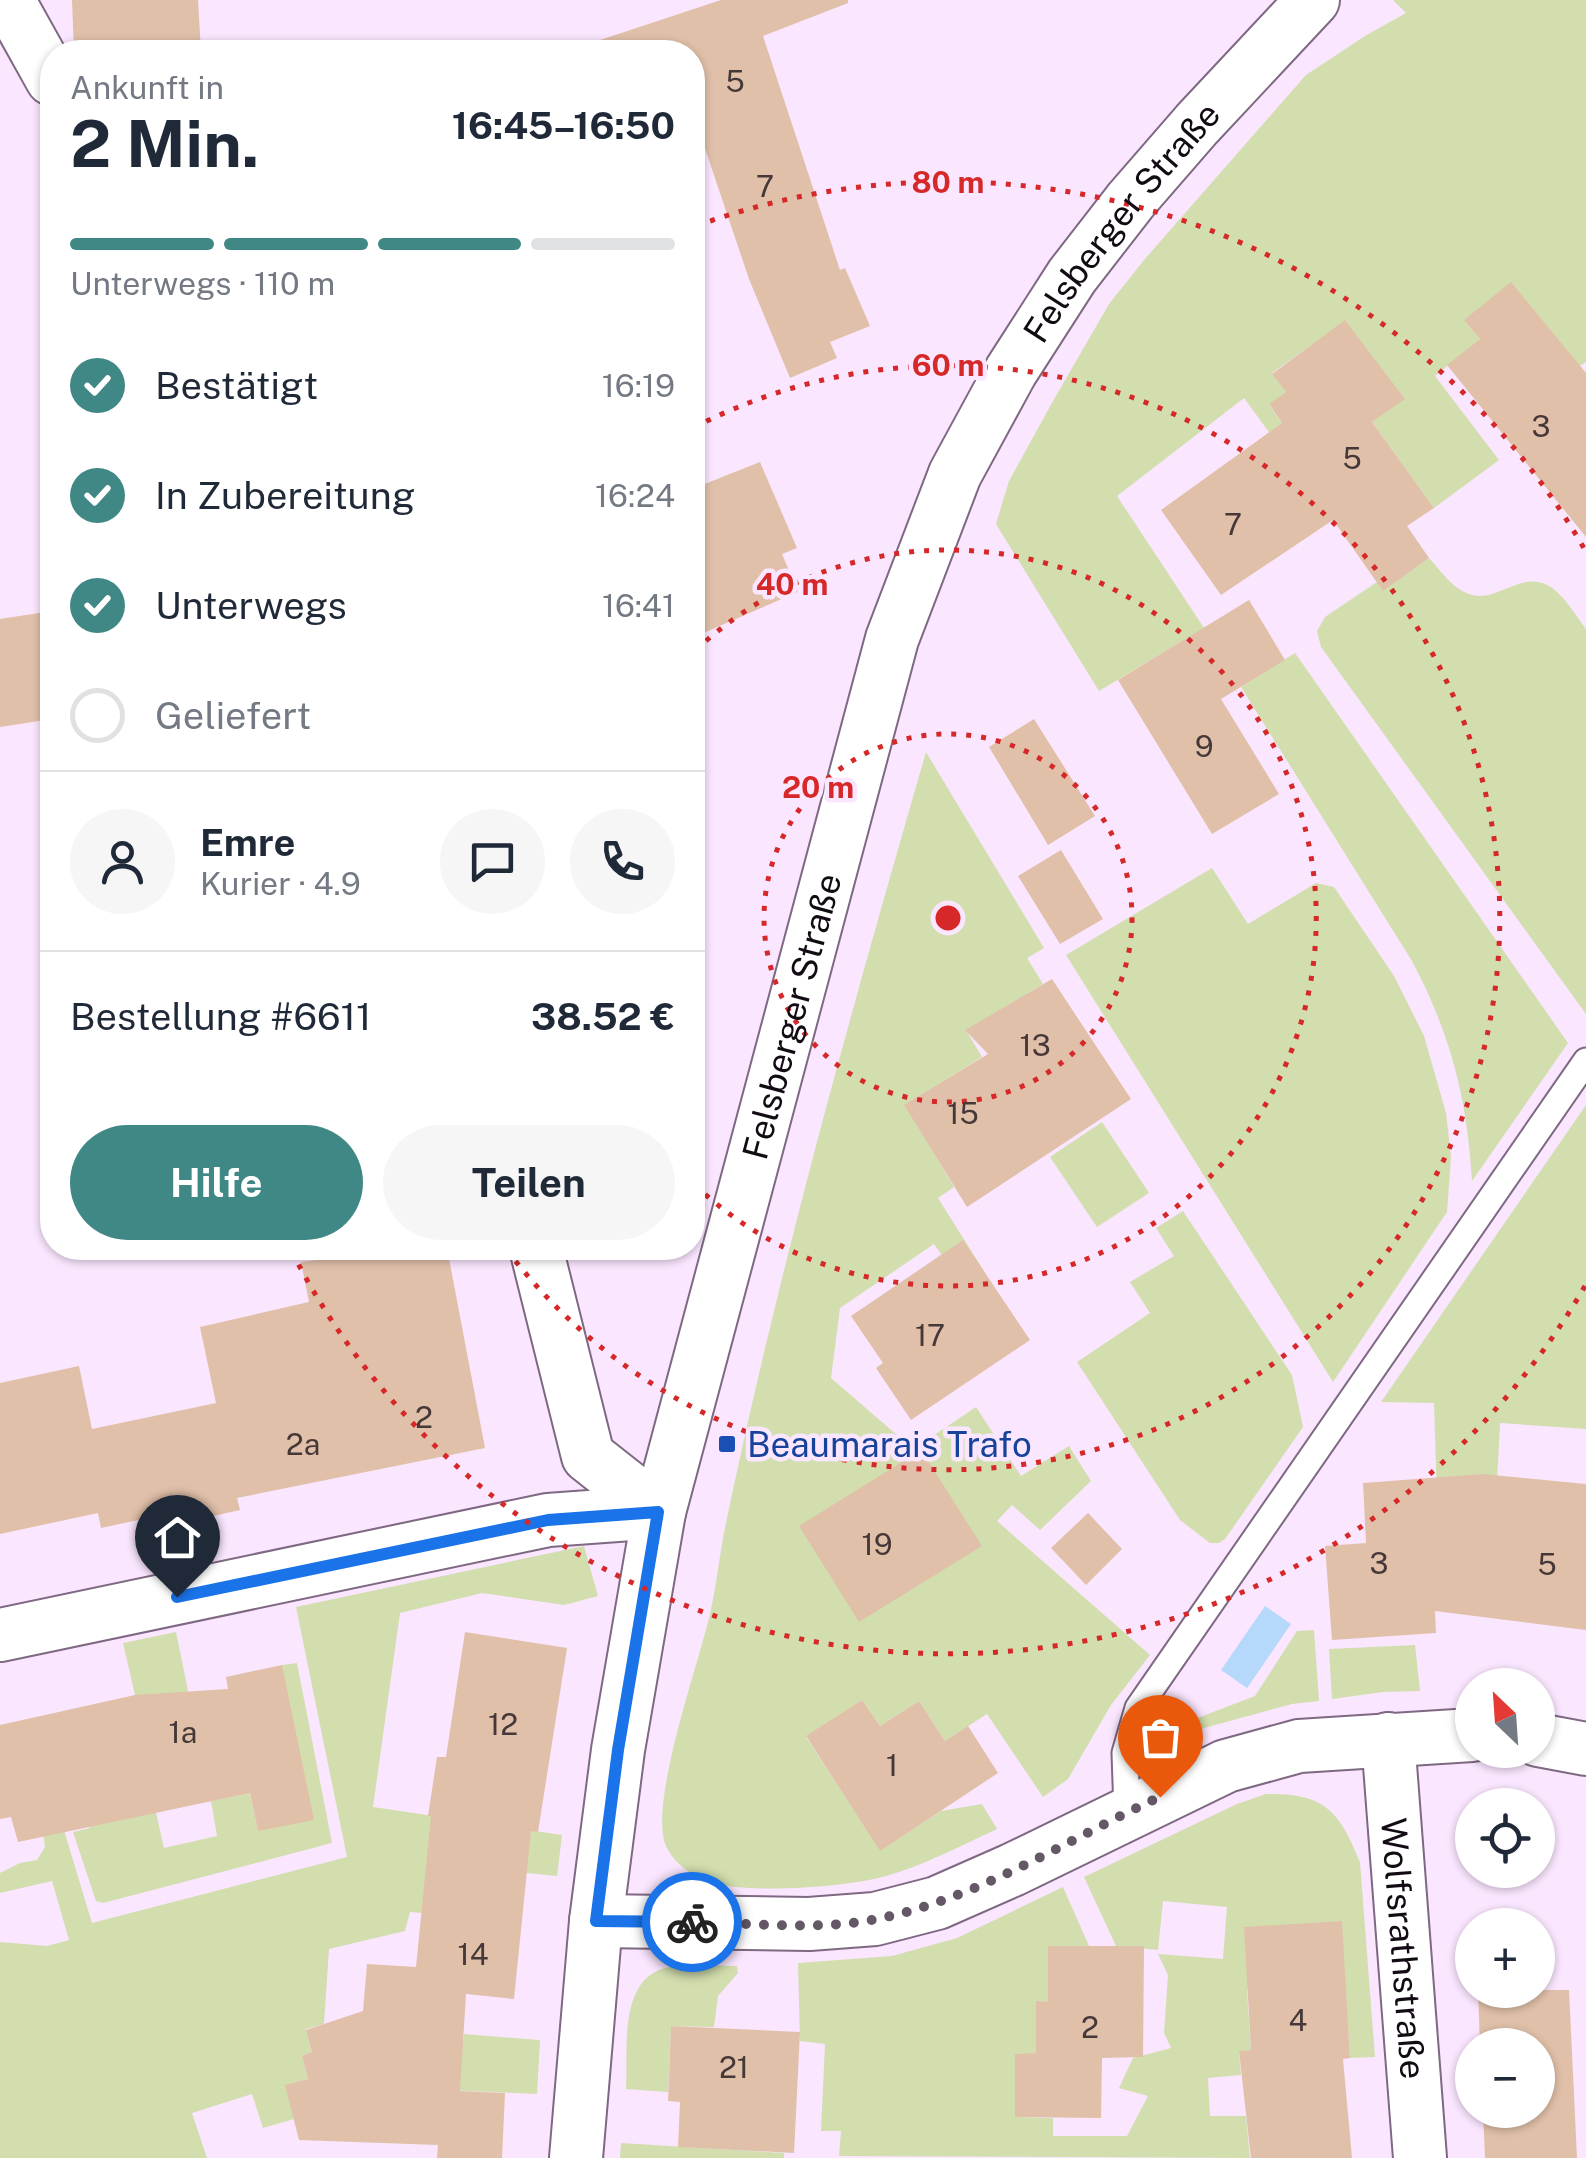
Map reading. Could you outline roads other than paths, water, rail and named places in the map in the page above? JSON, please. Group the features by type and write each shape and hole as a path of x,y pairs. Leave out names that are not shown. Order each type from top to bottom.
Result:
{"street":[{"path":"8,0 40,57"},
{"name":"Felsberger Straße","path":"576,2158 596,1921 618,1750 658,1512 892,639 955,474 1011,371 1072,276 1186,136 1313,0"},
{"path":"539,1260 588,1456 658,1512"},
{"path":"0,1635 548,1520 658,1512"},
{"path":"596,1921 809,1924 875,1920 937,1903 1226,1766 1299,1746 1455,1736"},
{"name":"Wolfsrathstraße","path":"1388,1739 1420,2158"},
{"path":"1555,1743 1586,1749"}],"lane":[{"path":"1127,1812 1125,1753 1138,1708 1586,1061"}],"water":[{"path":"1265,1606 1291,1624 1247,1688 1221,1670"}],"place":[{"name":"Beaumarais Trafo","path":"727,1444"}]}
